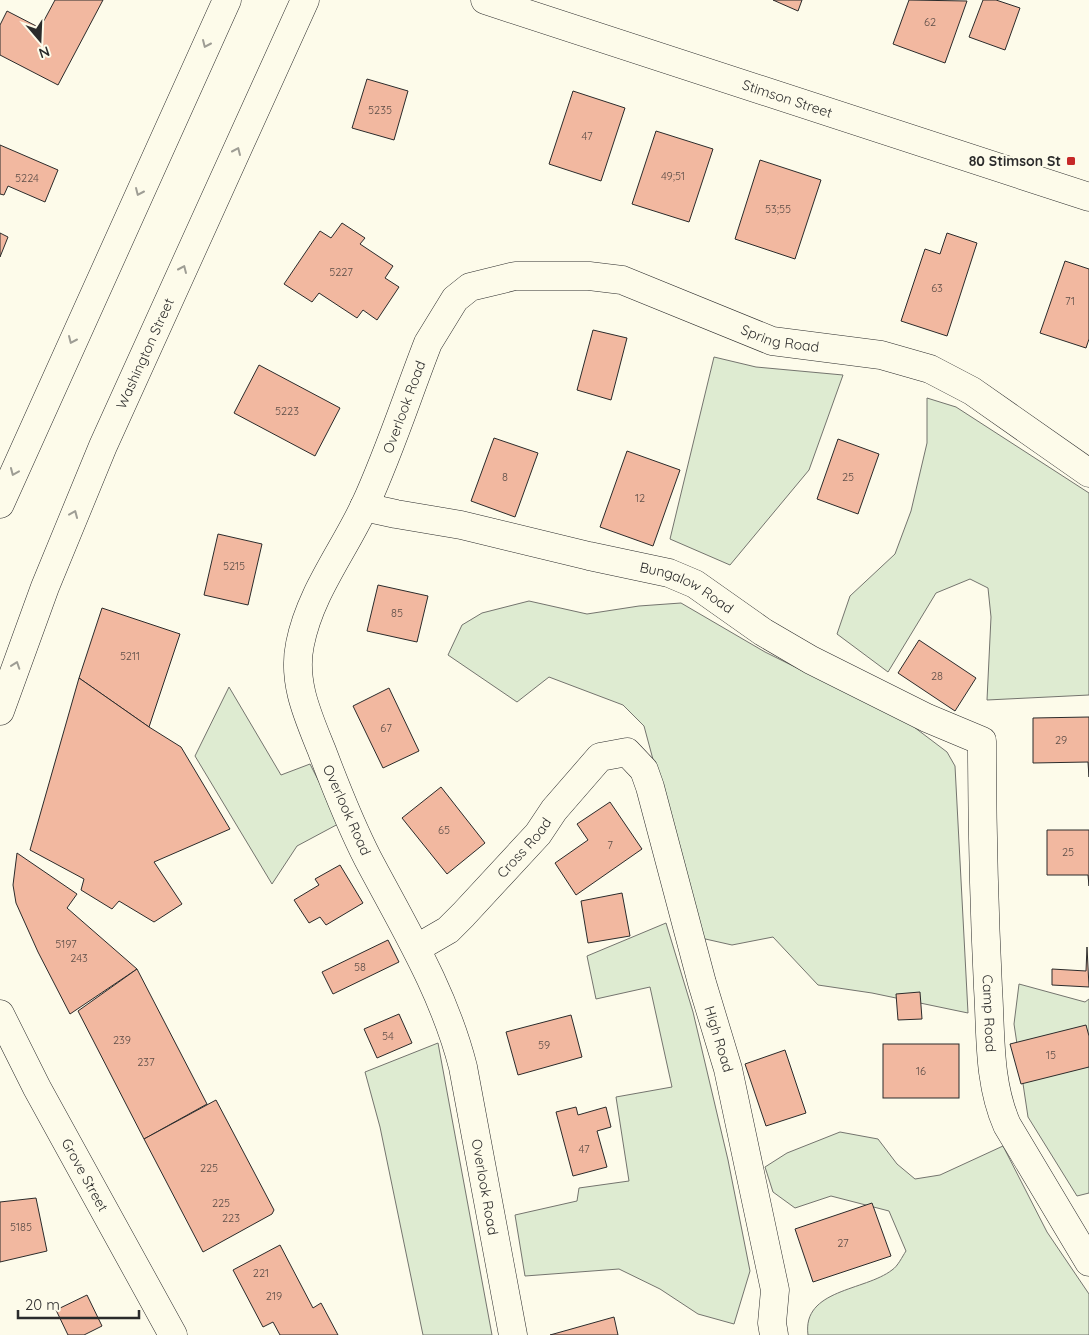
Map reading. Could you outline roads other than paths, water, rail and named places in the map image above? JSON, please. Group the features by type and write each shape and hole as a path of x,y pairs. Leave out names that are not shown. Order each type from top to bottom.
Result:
{"street":[{"path":"0,504 226,0"},
{"name":"Washington Street","path":"0,711 45,587 99,455 305,0"},
{"name":"Stimson Street","path":"485,0 1089,197"},
{"name":"Spring Road","path":"455,299 470,287 515,276 589,276 622,280 772,341 881,354 930,369 972,391 1089,473"},
{"name":"Overlook Road","path":"455,299 428,343 364,507 314,599 300,643 297,666 299,687 350,823 417,948 447,1011 464,1067 513,1335"},
{"name":"Bungalow Road","path":"364,507 461,525 589,556 668,572 695,584 763,632 811,660 927,718 982,741"},
{"name":"Camp Road","path":"982,741 983,885 993,1080 997,1102 1007,1125 1089,1262"},
{"name":"Cross Road","path":"417,948 448,930 463,915 538,834 554,810 600,757 627,752"},
{"name":"High Road","path":"627,752 644,770 650,787 702,983 728,1069 775,1290 772,1323 774,1335"},
{"name":"Grove Street","path":"0,1014 37,1088 173,1335"},
{"path":"0,1060 21,1073 37,1088"}],"place":[{"name":"80 Stimson St","path":"1071,161"}]}
